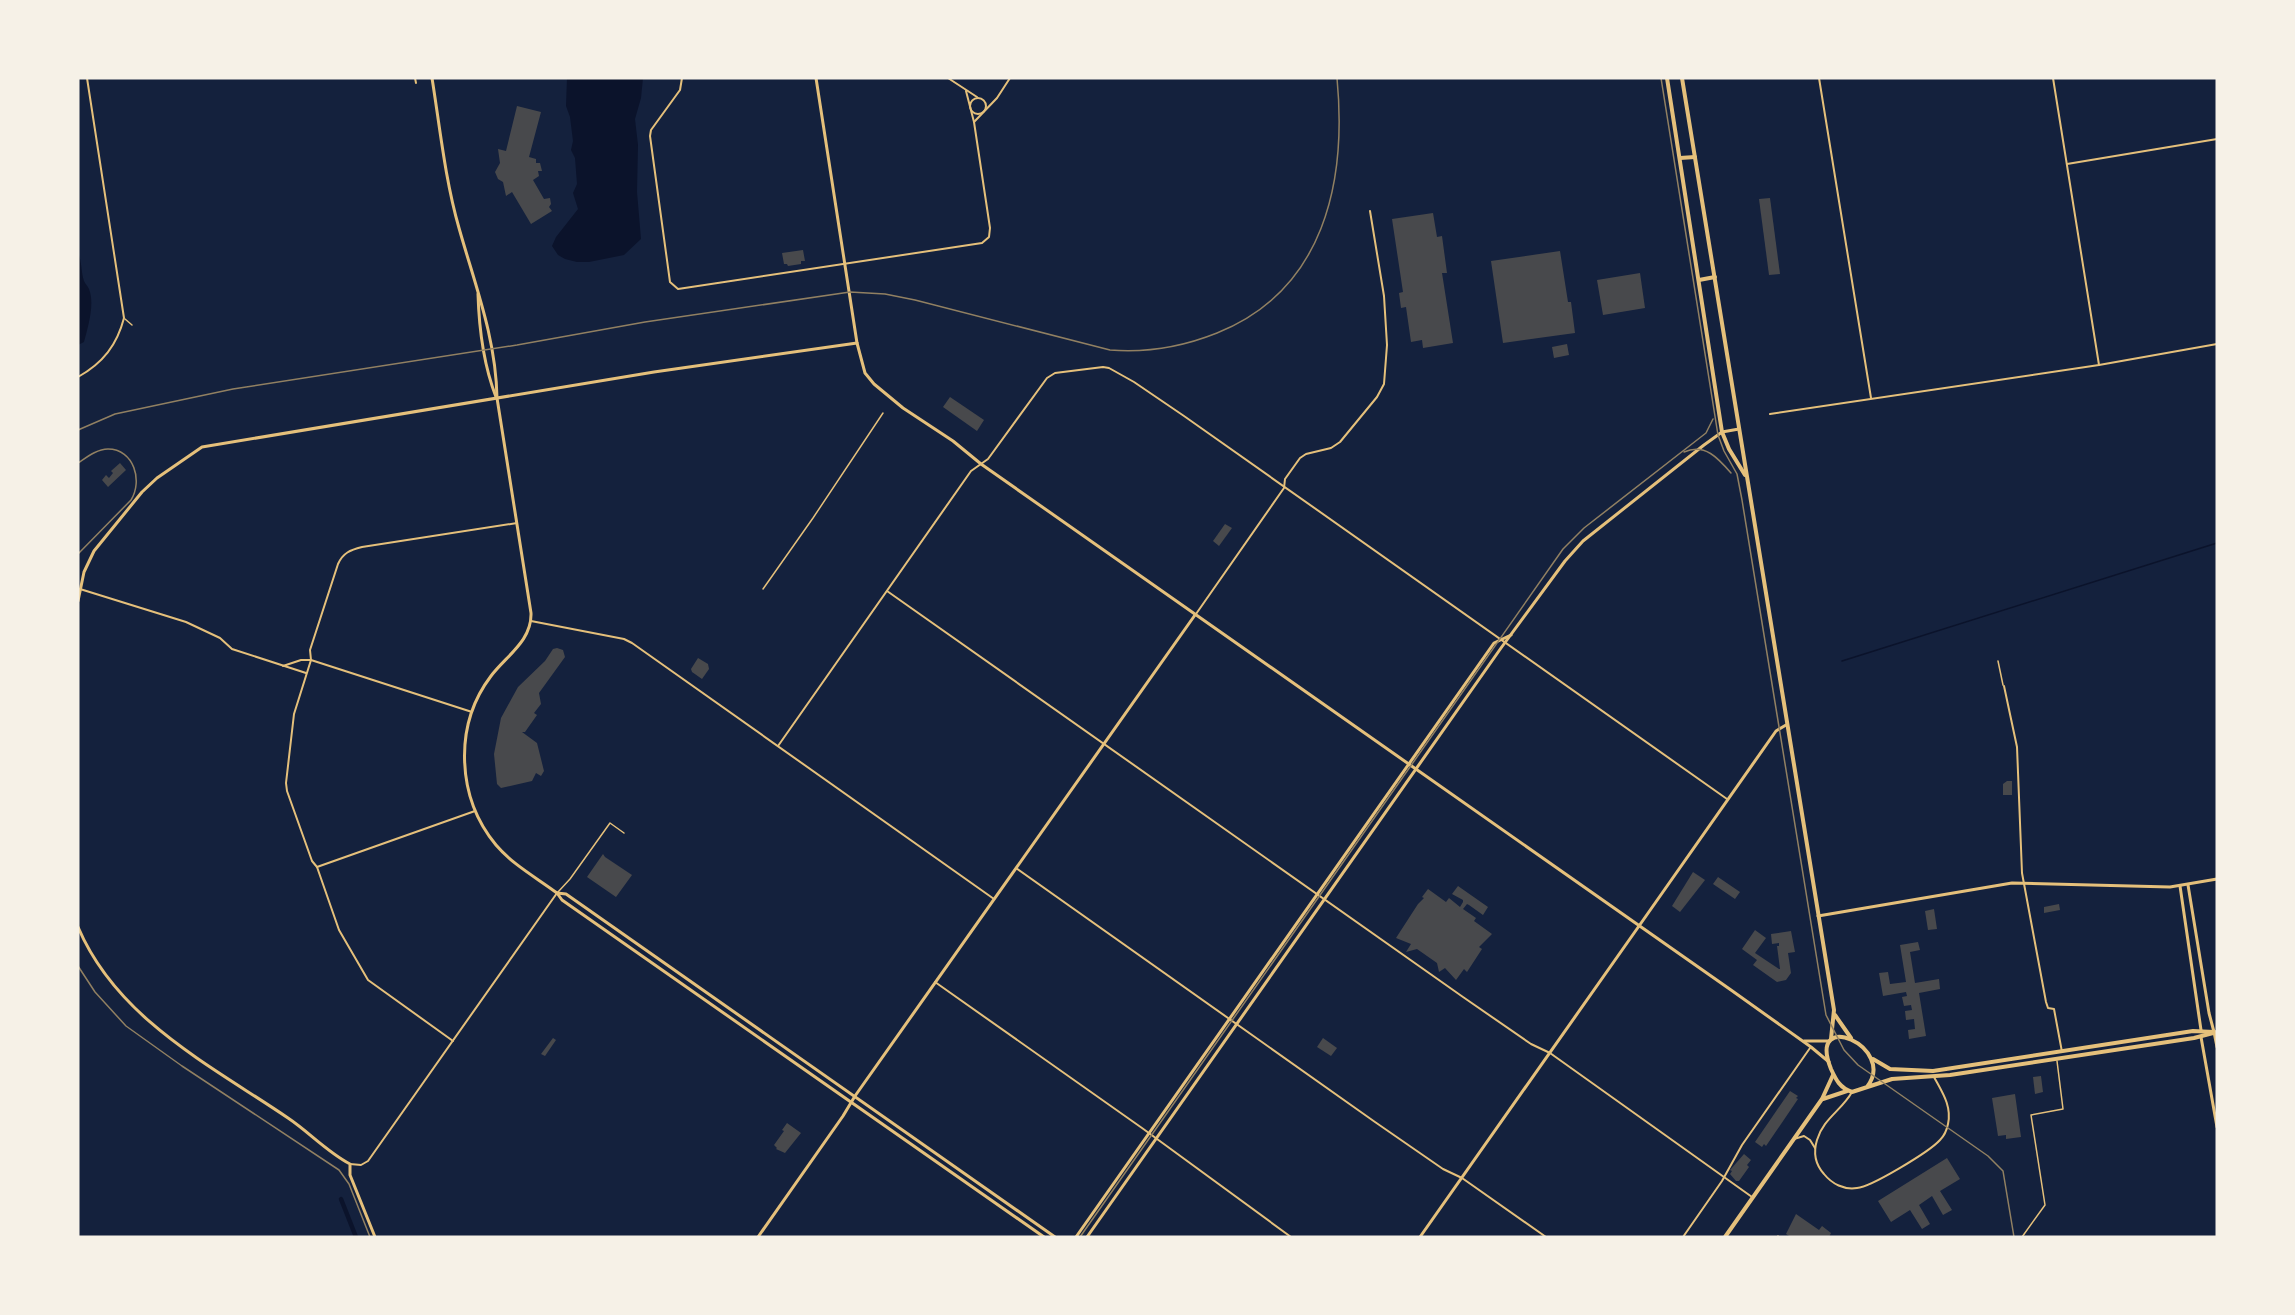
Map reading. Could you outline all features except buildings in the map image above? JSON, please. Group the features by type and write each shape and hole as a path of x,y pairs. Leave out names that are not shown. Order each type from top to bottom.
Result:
{"main road":[{"path":"1667,78 1722,432 1746,478"},
{"path":"1682,78 1835,1015 1826,1050 1833,1075 1839,1084 1850,1091"},
{"path":"1680,158 1695,157"},
{"path":"1699,280 1715,277"},
{"path":"1835,1015 1851,1038 1872,1058 1890,1069 1933,1071 2201,1030 2216,1032"},
{"path":"2201,1030 2201,1037"},
{"path":"1822,1099 1893,1079 1934,1077 2201,1037 2216,1032"},
{"path":"1830,1040 1839,1035 1851,1038"},
{"path":"1868,1087 1875,1074 1872,1058"},
{"path":"1725,1237 1822,1099 1833,1075"}],"street":[{"path":"78,376 96,365 114,347 124,318 87,78"},
{"path":"415,78 416,83"},
{"path":"432,78 454,207 485,312 530,603 531,621 520,644 487,681 472,712 464,753 465,772 475,811 486,832 503,852 557,893 562,900 1044,1237"},
{"path":"682,78 680,90 651,130 650,136 670,282 683,289 982,243 989,237 990,228 971,104 966,90"},
{"path":"816,78 856,343 865,372 874,384 903,408 953,441 981,464 1803,1041 1829,1062"},
{"path":"948,78 990,105"},
{"path":"974,122 997,98 1010,78"},
{"path":"1820,78 1871,398"},
{"path":"2053,78 2099,365"},
{"path":"971,104 972,100 978,97"},
{"path":"984,102 986,109"},
{"path":"972,111 975,114 982,113"},
{"path":"2067,164 2217,139"},
{"path":"758,1237 1284,488 1286,479 1300,458 1305,454 1331,448 1340,442 1377,397 1384,384 1387,345 1384,297 1370,211"},
{"path":"478,288 479,313 490,383 497,399"},
{"path":"78,601 86,566 94,551 142,492 197,449 660,371 856,343"},
{"path":"1770,414 2099,365 2217,344"},
{"path":"778,746 971,471 988,459 1041,385 1055,373 1103,367 1113,370 1184,416 1728,800"},
{"path":"1087,1237 1504,643 1565,561 1583,541 1704,445 1722,432 1739,429"},
{"path":"453,1041 368,980 339,930 287,793 286,783 294,714 311,660 310,650 338,564 348,551 517,523"},
{"path":"80,589 186,622 220,638 232,649 307,673"},
{"path":"887,591 1531,1044 1550,1053 1753,1197"},
{"path":"531,621 624,639 632,643 994,899"},
{"path":"1076,1237 1319,895 1494,643 1512,634"},
{"path":"283,667 301,660 311,660 472,712"},
{"path":"2004,686 2017,747 2022,873 2044,996 2048,1008 2054,1009 2062,1052"},
{"path":"1420,1237 1776,731 1786,725"},
{"path":"317,867 475,811"},
{"path":"1016,868 1443,1169 1462,1178 1546,1237"},
{"path":"1818,916 2006,884 2180,886 2217,879"},
{"path":"2188,885 2209,1013 2216,1032 2217,1047"},
{"path":"2180,886 2201,1030"},
{"path":"78,927 92,956 109,979 146,1020 179,1045 302,1127 329,1151 350,1164 361,1165 368,1161 557,893"},
{"path":"557,893 566,894 1055,1237"},
{"path":"935,982 1291,1237"},
{"path":"2201,1037 2217,1127"},
{"path":"1803,1041 1830,1040"},
{"path":"1683,1237 1724,1177 1742,1145 1811,1047"},
{"path":"1794,1139 1804,1136 1810,1140 1815,1148 1819,1167 1825,1176 1836,1184 1856,1189 1874,1183 1927,1150 1943,1136 1948,1123 1949,1109 1934,1077"},
{"path":"1815,1148 1818,1135 1825,1123 1850,1091"},
{"path":"350,1164 350,1175 375,1237"}],"lane":[{"path":"124,318 132,325"},
{"path":"763,589 883,413"},
{"path":"1998,661 2004,686"},
{"path":"557,893 570,879 610,823 624,833"},
{"path":"2022,1237 2045,1204 2031,1115 2063,1109 2056,1058"}],"water":[{"path":"567,78 643,78 641,98 635,119 641,239 624,255 577,262 558,255 552,246 556,237 578,209 573,193 577,184 575,158 571,150 573,141 570,117 566,106"},
{"path":"78,252 91,302 84,342 78,345"}],"waterway":[{"path":"1842,661 2217,543"},
{"path":"341,1199 356,1237"}],"tram line":[{"path":"1661,78 1718,435 1737,474 1742,500 1826,1015 1844,1050 1858,1065 1988,1156 2003,1171 2014,1237"},
{"path":"1080,1237 1563,549 1584,528 1706,433 1713,419"},
{"path":"1684,452 1698,449 1705,451 1716,457 1731,473"},
{"path":"78,463 100,450 117,450 130,460 136,476 135,492 131,500 78,554"},
{"path":"78,966 95,992 126,1026 339,1170 349,1184 370,1237"}],"railway":[{"path":"78,430 115,414 233,389 517,345 645,322 850,292 885,294 915,300 1110,350 1151,350 1191,342 1217,333 1253,314 1282,290 1305,261 1321,229 1332,193 1338,156 1337,78"}]}
